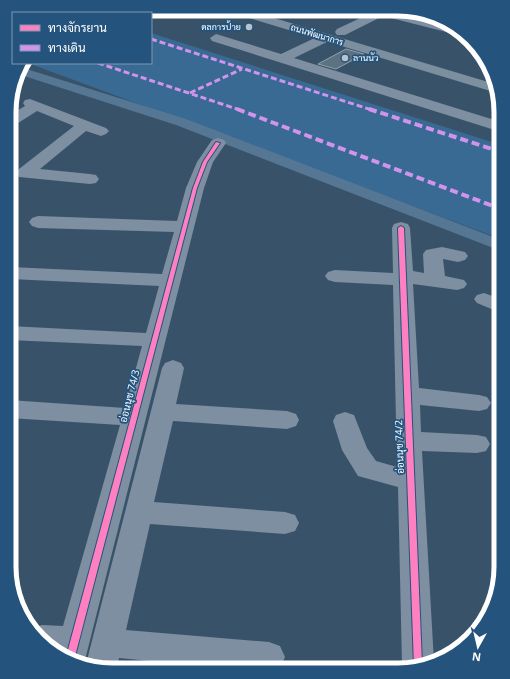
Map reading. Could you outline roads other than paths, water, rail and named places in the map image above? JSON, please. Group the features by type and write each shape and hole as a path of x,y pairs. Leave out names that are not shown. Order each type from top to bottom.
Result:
{"main road":[{"name":"ถนนพัฒนาการ","path":"253,16 491,88"},
{"name":"ถนนพัฒนาการ","path":"284,16 439,59"}],"street":[{"path":"341,32 369,16"},
{"path":"397,16 447,29"},
{"path":"216,38 494,125"},
{"path":"282,58 325,38"},
{"path":"16,118 33,105 84,126 101,131"},
{"path":"84,126 25,173 90,179"},
{"name":"อ่อนนุช 74/3","path":"73,650 184,227 205,162 218,143"},
{"path":"16,165 32,166"},
{"path":"38,222 184,227"},
{"name":"อ่อนนุช 74/2","path":"401,228 418,661"},
{"path":"435,281 433,254 442,252 458,256"},
{"path":"16,273 170,280"},
{"path":"335,276 402,278 457,284"},
{"path":"16,333 154,340"},
{"path":"174,368 138,512 105,656 269,657"},
{"path":"407,395 479,403"},
{"path":"16,409 134,417"},
{"path":"163,412 287,420"},
{"path":"345,421 355,450 367,469 410,480"},
{"path":"409,441 477,444"},
{"path":"138,512 285,523"},
{"path":"53,643 73,650"}],"waterway":[{"path":"25,72 181,122 494,243"}],"place":[{"name":"ดลการป้าย","path":"249,27"},
{"name":"ลานนัว","path":"345,58"}]}
